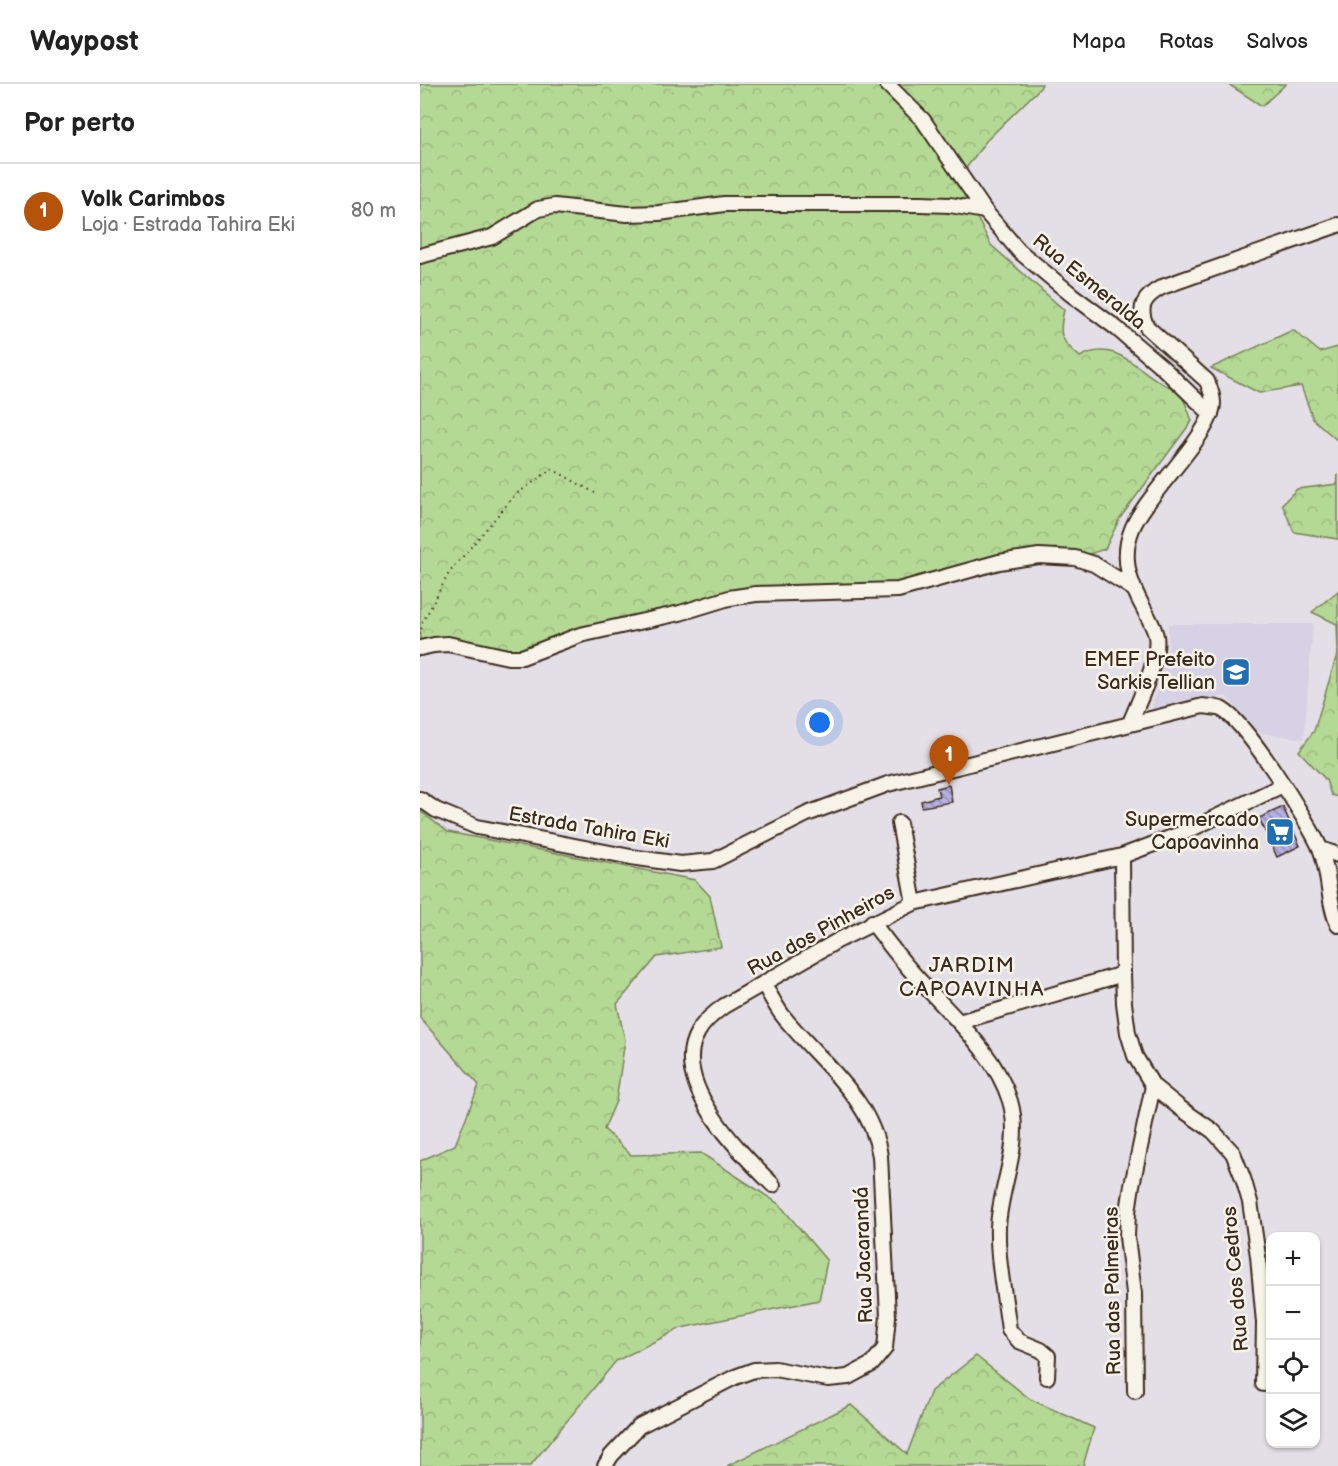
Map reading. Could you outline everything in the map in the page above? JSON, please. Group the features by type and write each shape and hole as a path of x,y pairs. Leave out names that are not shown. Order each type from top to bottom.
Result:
{"street":[{"name":"Rua Esmeralda","path":"887,84 923,120 986,211 1019,251 1122,334 1211,414"},
{"path":"420,256 492,237 538,208 555,206 627,214 659,213 724,204 920,204 950,205 986,211"},
{"path":"1130,723 1151,668 1156,637 1152,624 1132,588 1126,561 1131,531 1146,504 1199,436 1211,414 1213,403 1207,381 1147,327 1142,308 1145,300 1152,292 1162,287 1338,225"},
{"path":"420,648 448,645 508,657 522,657 580,635 680,613 729,598 756,594 898,590 999,562 1039,556 1059,556 1084,561 1112,574 1132,588"},
{"name":"Estrada Tahira Eki","path":"420,799 436,810 477,827 631,857 680,864 713,861 807,814 888,784 1203,706 1221,709 1238,722 1283,785 1321,849 1338,925"},
{"name":"Rua dos Pinheiros","path":"773,1185 741,1152 711,1112 698,1090 691,1068 691,1050 697,1033 708,1018 724,1006 872,922 914,903 1122,856 1183,833 1283,785"},
{"path":"899,823 914,903"},
{"path":"1321,849 1338,855"},
{"name":"Rua dos Cedros","path":"1122,856 1124,1003 1130,1041 1135,1056 1153,1086 1213,1131 1233,1153 1243,1178 1250,1202 1258,1256 1264,1323 1263,1384"},
{"path":"872,922 897,955 959,1022 1001,1078 1010,1102 1014,1125 1014,1150 1001,1203 998,1227 1009,1330 1018,1341 1041,1350 1048,1356 1047,1377"},
{"path":"959,1022 1123,974"},
{"name":"Rua Jacarandá","path":"605,1466 611,1456 639,1426 735,1377 754,1370 775,1369 828,1379 848,1377 872,1364 885,1348 888,1316 877,1136 855,1095 782,1014 764,984"},
{"name":"Rua das Palmeiras","path":"1135,1390 1134,1293 1127,1237 1128,1212 1153,1086"}],"path":[{"path":"420,635 423,622 449,573 515,495 552,469 595,493"}],"shaded area":[{"name":"EMEF Prefeito Sarkis Tellian","path":"1168,624 1313,624 1304,739 1259,733 1226,696 1154,711 1152,706 1168,649"}],"green space":[{"path":"420,84 1042,84 986,141 967,167 966,196 991,245 1064,310 1061,332 1073,351 1080,357 1102,351 1122,356 1178,392 1185,402 1192,421 1120,518 1105,549 1086,555 1036,554 895,588 765,589 522,652 441,636 420,641"},
{"path":"1228,84 1286,84 1262,106"},
{"path":"1293,330 1320,352 1338,347 1338,441 1313,419 1301,386 1259,393 1211,368"},
{"path":"1338,473 1338,539 1294,532 1282,504 1297,489 1337,484"},
{"path":"1338,591 1338,651 1337,624 1312,612"},
{"path":"1338,651 1338,797 1331,795 1326,780 1299,751 1314,731"},
{"path":"420,811 448,832 695,880 710,896 721,947 657,957 617,1004 625,1040 616,1101 604,1129 631,1155 701,1153 779,1204 827,1261 819,1300 681,1328 616,1361 530,1466 420,1466 420,1161 455,1145 479,1085 420,1018"},
{"path":"976,1356 1030,1399 1094,1428 1083,1466 727,1466 851,1405 907,1454 931,1391"}],"building":[{"path":"949,785 952,802 922,807 921,801 939,796 937,788"},
{"name":"Supermercado Capoavinha","path":"1283,807 1300,846 1277,857 1259,818"}],"place":[{"name":"EMEF Prefeito Sarkis Tellian","path":"1236,672"},
{"name":"Volk Carimbos","path":"949,785"},
{"name":"Supermercado Capoavinha","path":"1280,832"}],"district":[{"name":"JARDIM CAPOAVINHA","path":"972,977"}]}
